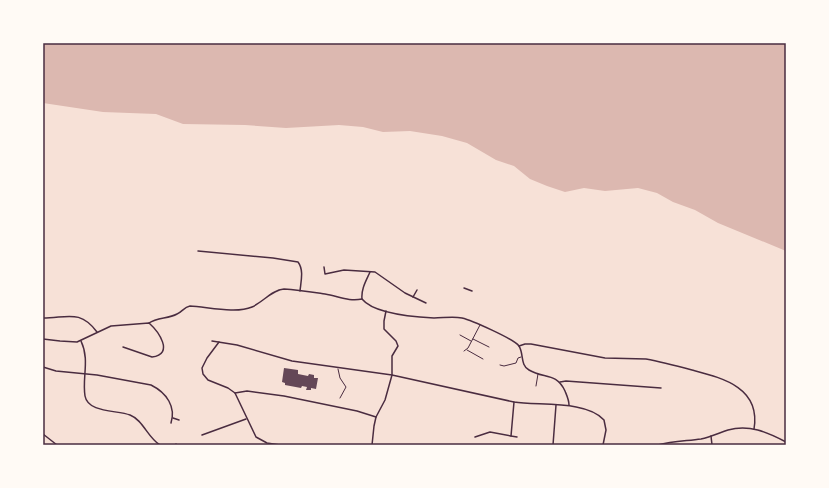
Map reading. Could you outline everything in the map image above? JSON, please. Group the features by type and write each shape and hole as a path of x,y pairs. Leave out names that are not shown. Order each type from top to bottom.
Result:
{"street":[{"path":"198,251 293,260 298,262 301,266 300,291"},
{"path":"324,267 325,274 344,270 377,272 405,293 426,303"},
{"path":"370,272 362,290 362,299 369,306 418,317 462,318 480,324 514,341 519,346 526,368 538,374 556,379 560,382 569,400 569,405"},
{"path":"43,339 67,342 81,341 112,326 149,323 153,320 176,315 186,306 243,310 257,305 278,290 284,288 326,294 349,300 362,299"},
{"path":"464,288 472,291"},
{"path":"413,297 417,290"},
{"path":"372,445 376,417 385,400 392,375 392,356 398,346 396,341 384,329 386,311"},
{"path":"43,318 60,316 79,317 88,322 98,332"},
{"path":"123,347 152,357 161,354 164,347 163,341 149,323"},
{"path":"81,341 86,358 84,394 89,405 105,410 132,415 153,440 160,445"},
{"path":"212,341 237,345 292,361 392,375 514,402 536,405 569,405 591,412 602,418 606,427 603,445"},
{"path":"219,342 205,361 202,368 203,374 208,380 228,388 235,393 246,419 256,437 260,440 280,445"},
{"path":"519,346 528,344 605,358 634,358 652,360 724,380 738,388 748,398 754,415 754,428"},
{"path":"43,367 56,371 86,374 152,385 158,388 171,404 173,418 171,423"},
{"path":"560,382 566,381 661,388"},
{"path":"235,393 247,392 297,398 369,414 376,417"},
{"path":"511,436 514,402"},
{"path":"553,445 556,404"},
{"path":"173,418 179,420"},
{"path":"202,436 246,419"},
{"path":"658,445 711,436 737,428 754,428 769,433 786,442"},
{"path":"475,437 490,432 517,437"},
{"path":"43,434 57,445"},
{"path":"711,436 712,445"}],"lane":[{"path":"464,351 472,340 480,324"},
{"path":"460,335 489,347"},
{"path":"466,350 483,359"},
{"path":"500,365 504,366 516,363 518,358 522,357"},
{"path":"338,368 340,378 346,387 340,398"},
{"path":"536,386 538,374"}],"shaded area":[{"path":"43,43 786,43 786,251 718,223 695,210 673,202 657,193 638,188 605,191 584,188 565,192 547,186 530,179 514,166 496,160 467,143 442,136 410,131 383,132 363,127 339,125 286,128 245,125 183,124 156,114 103,112 43,103"}],"building":[{"path":"284,368 298,370 298,374 308,376 309,374 314,375 314,378 318,378 316,389 311,388 311,390 306,390 307,387 302,386 301,388 285,385 285,383 282,382"}]}
